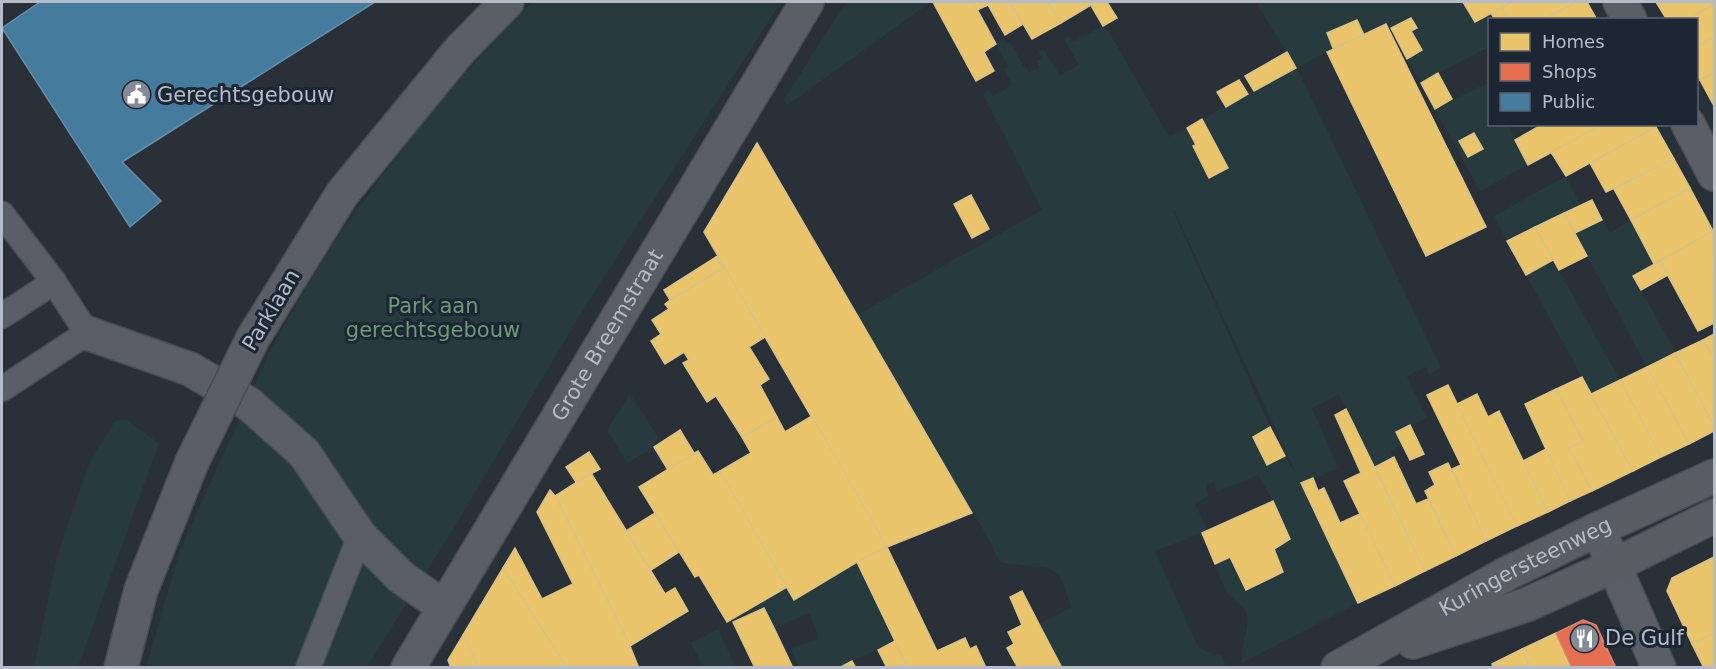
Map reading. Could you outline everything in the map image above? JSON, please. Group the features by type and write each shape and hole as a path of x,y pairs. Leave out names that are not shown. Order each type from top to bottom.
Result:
{"main road":[{"name":"Kuringersteenweg","path":"1339,667 1508,573 1714,476"},
{"name":"Kuringersteenweg","path":"1339,667 1526,605 1714,516"}],"street":[{"name":"Parklaan","path":"121,668 141,590 192,462 253,338 342,194 460,50 507,2"},
{"name":"Grote Breemstraat","path":"408,668 807,2"},
{"path":"1620,2 1629,18"},
{"path":"1689,126 1714,174"},
{"path":"87,333 190,369 249,404 304,453 360,536 401,577 444,607"},
{"path":"1598,529 1612,566 1659,668"}],"lane":[{"path":"2,214 54,282 87,333 2,389"},
{"path":"2,316 54,282"},
{"path":"308,668 360,536"}],"green space":[{"name":"Park aan gerechtsgebouw","path":"532,2 781,2 581,313 458,521 367,667 146,668 180,550 272,347 330,247 434,106"},
{"path":"848,2 931,2 787,105 784,100"},
{"path":"1256,2 1463,2 1475,22 1491,13 1494,18 1488,18 1488,48 1421,82 1407,59 1422,50 1411,31 1417,28 1411,18 1391,28 1386,24 1364,35 1357,20 1327,33 1333,48 1297,68 1441,368 1429,375 1426,367 1407,376 1427,418 1396,432 1402,445 1390,451 1394,457 1375,467 1339,395 1312,408 1338,468 1301,484 1358,603 1242,663 1247,615 1243,607 1227,591 1215,564 1230,557 1246,590 1283,572 1274,549 1290,539 1258,475 1217,492 1214,482 1206,485 1209,496 1195,504 1208,531 1155,551 1198,647 1221,655 1227,667 1062,667 1039,624 1071,607 1060,575 1048,568 1002,563 996,556 992,545 857,315 1042,210 983,94 989,90 993,96 1012,85 1004,69 1008,66 995,43 1003,39 1007,44 1010,42 1029,72 1039,67 1036,61 1042,58 1038,52 1043,49 1060,75 1079,65 1064,39 1069,36 1073,42 1105,25 1169,137 1187,128 1196,145 1193,147 1209,178 1228,168 1202,119 1296,68","holes":["1173,210 1297,476 1285,456 1267,465 1253,437 1270,427"]},
{"path":"1488,82 1488,126 1508,126 1528,165 1480,191 1435,109"},
{"path":"1566,176 1580,205 1507,241 1494,216"},
{"path":"1602,220 1610,233 1631,220 1654,264 1633,276 1676,353 1647,367 1575,233"},
{"path":"1553,260 1620,380 1591,394 1526,275"},
{"path":"630,394 658,437 654,447 627,463 607,430"},
{"path":"125,419 159,443 78,667 34,667 57,556 89,464 115,421"},
{"path":"857,562 895,641 839,667 799,667 791,649 819,638 809,613 774,628 764,608 745,617 742,613 787,587 795,600"},
{"path":"718,629 736,667 703,667 691,643"}],"building: Homes":[{"path":"933,2 973,2 996,44 984,52 994,71 976,81"},
{"path":"973,2 1010,2 1023,24 1005,35 988,5 977,10"},
{"path":"1010,2 1048,2 1061,23 1032,39"},
{"path":"1048,2 1089,2 1091,5 1061,23"},
{"path":"1089,2 1107,2 1117,18 1103,26"},
{"path":"1463,2 1512,2 1475,22"},
{"path":"1512,2 1577,2 1546,18 1507,18 1502,7"},
{"path":"1577,2 1587,2 1596,18 1546,18"},
{"path":"1656,2 1714,2 1690,18 1666,18"},
{"path":"1714,4 1714,37 1698,46 1698,18 1690,18"},
{"path":"1502,7 1507,18 1494,18 1491,13"},
{"path":"1411,18 1417,28 1411,31 1422,50 1407,59 1391,28"},
{"path":"1357,20 1364,35 1333,48 1327,33"},
{"path":"1386,24 1486,227 1426,256 1327,52"},
{"path":"1714,37 1714,73 1700,80 1698,77 1698,46"},
{"path":"1287,52 1296,68 1254,91 1245,76"},
{"path":"1438,73 1452,99 1435,109 1421,83"},
{"path":"1714,73 1714,106 1700,80"},
{"path":"1239,80 1248,94 1226,107 1217,92"},
{"path":"1202,119 1228,168 1209,178 1187,128"},
{"path":"1540,126 1600,126 1528,165 1515,140"},
{"path":"1600,126 1656,127 1566,176 1551,152"},
{"path":"1656,127 1674,159 1606,192 1590,163"},
{"path":"1474,133 1483,149 1468,157 1459,141"},
{"path":"757,143 972,513 887,547 704,232"},
{"path":"1674,159 1690,188 1631,220 1614,189"},
{"path":"1690,188 1713,231 1654,264 1631,220"},
{"path":"971,195 989,229 972,238 954,204"},
{"path":"1592,200 1602,220 1575,233 1564,213"},
{"path":"1564,213 1587,256 1559,270 1535,227"},
{"path":"1535,227 1553,260 1526,275 1507,241"},
{"path":"1713,231 1714,323 1698,331 1660,261"},
{"path":"718,256 765,337 749,347 769,379 760,385 777,417 742,437 716,396 707,402 683,363 689,360 684,352 665,364 651,341 661,334 652,320 669,309 665,304 670,300 723,268 716,257"},
{"path":"716,257 723,268 670,300 664,290"},
{"path":"1660,261 1668,275 1641,290 1633,276"},
{"path":"1714,334 1714,360 1703,340"},
{"path":"1703,340 1714,360 1714,426 1675,353"},
{"path":"1675,353 1714,426 1714,431 1689,444 1647,367"},
{"path":"1647,367 1689,444 1661,457 1620,380"},
{"path":"1582,377 1633,471 1592,491 1569,448 1583,441 1556,389"},
{"path":"1620,380 1661,457 1633,471 1591,394"},
{"path":"1448,385 1517,526 1486,541 1452,469 1461,465 1427,395"},
{"path":"1556,389 1583,441 1569,448 1592,491 1570,501 1525,404"},
{"path":"1477,394 1488,417 1499,411 1548,512 1517,526 1457,404"},
{"path":"1346,409 1425,571 1395,586 1344,481 1361,473 1335,415"},
{"path":"812,416 887,547 857,562 794,600 720,471 751,453 742,437 777,417 785,432"},
{"path":"1410,425 1424,454 1410,460 1396,432"},
{"path":"1270,427 1285,456 1267,465 1253,437"},
{"path":"680,430 694,453 668,470 654,447"},
{"path":"1546,449 1570,501 1548,512 1523,461"},
{"path":"698,451 713,475 720,471 787,587 727,622 699,575 695,577 639,487"},
{"path":"589,452 600,469 576,482 566,467"},
{"path":"1394,457 1416,504 1428,499 1456,556 1425,571 1375,467"},
{"path":"1448,463 1486,541 1456,556 1425,491 1435,485 1429,472"},
{"path":"591,473 665,594 675,588 688,611 630,646 555,496"},
{"path":"1313,478 1318,491 1324,488 1340,523 1360,514 1395,586 1358,603 1301,483"},
{"path":"550,490 630,646 638,666 634,668 567,668 503,568 515,548 542,599 573,584 537,512"},
{"path":"1273,501 1290,539 1274,549 1283,572 1246,590 1230,557 1215,564 1202,533"},
{"path":"655,513 679,552 651,570 626,531"},
{"path":"887,547 937,651 965,638 970,649 976,646 986,668 908,668 857,562"},
{"path":"1714,557 1714,633 1692,644 1667,591 1672,578"},
{"path":"503,568 567,668 479,668 463,635"},
{"path":"1022,591 1062,668 1018,668 1007,648 1014,644 1008,632 1022,625 1010,597"},
{"path":"764,608 793,668 755,668 733,622"},
{"path":"1556,633 1572,668 1530,668 1522,649"},
{"path":"1714,633 1714,668 1704,668 1692,644"},
{"path":"463,635 479,668 451,668 448,660"},
{"path":"895,641 908,668 887,668 878,650"},
{"path":"1522,649 1530,668 1493,668 1492,664"},
{"path":"852,661 856,668 839,668"}],"building: Shops":[{"path":"1583,620 1596,625 1616,668 1572,668 1556,633"}],"building: Public":[{"name":"Gerechtsgebouw","path":"40,2 375,2 122,162 161,201 130,227 2,28"}],"place":[{"name":"Gerechtsgebouw","path":"136,95"},
{"name":"De Gulf","path":"1584,638"}]}
